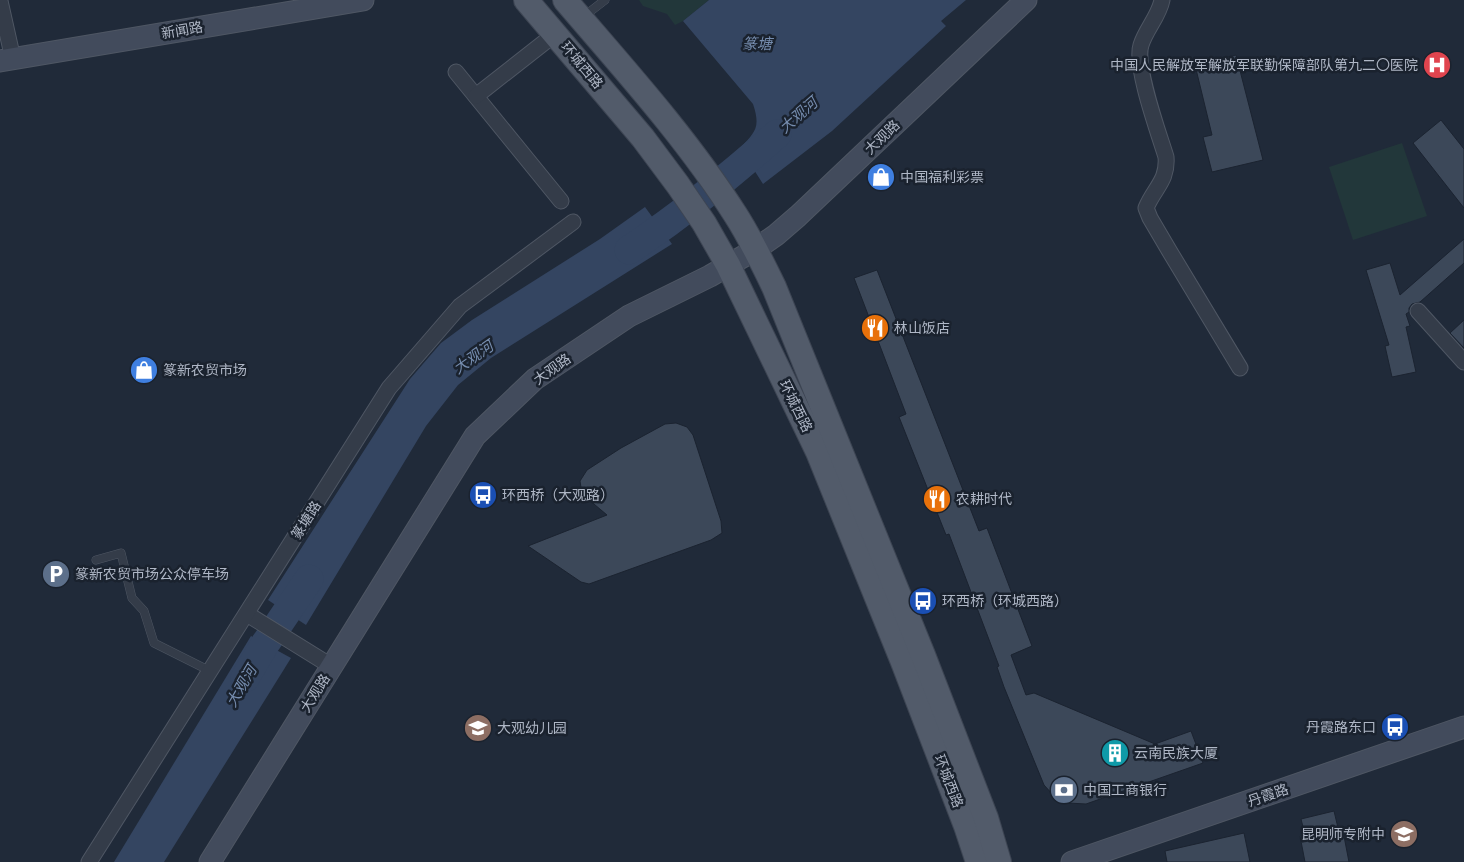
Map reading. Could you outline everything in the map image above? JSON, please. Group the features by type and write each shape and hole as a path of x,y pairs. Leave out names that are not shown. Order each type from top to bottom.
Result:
{"main road":[{"name":"新闻路","path":"6,60 363,0"},
{"name":"环城西路","path":"526,0 643,138 678,185 728,265 818,452 903,662 978,862"},
{"name":"环城西路","path":"566,0 666,118 730,206 756,249 774,288 924,655 986,818 999,862"},
{"name":"大观路","path":"210,862 475,436 535,380 629,316 710,276 776,235 1026,0"},
{"name":"丹霞路","path":"1072,862 1464,727"}],"street":[{"path":"1162,0 1161,8 1147,30 1140,47 1142,76 1166,157 1167,167 1164,177 1146,208 1150,218 1240,368"},
{"path":"0,1 6,60"},
{"path":"476,96 555,34"},
{"path":"456,72 561,201"},
{"name":"篆塘路","path":"89,862 389,388 460,306 573,222"},
{"path":"1418,311 1464,362"},
{"path":"246,614 331,666"}],"lane":[{"path":"582,19 605,0"},
{"path":"96,560 121,553 132,598 144,611 154,643 210,671"}],"green space":[{"path":"639,0 709,0 683,21 675,25 667,14 643,6"},
{"path":"1402,143 1427,216 1353,240 1329,167"}],"water":[{"name":"篆塘","path":"709,0 966,0 941,21 946,26 832,131 763,184 740,148 755,129 756,119 753,104 683,21"},
{"path":"645,207 672,244 491,358 458,385 426,426 306,625 268,600 410,379 441,343 472,320 600,239"},
{"path":"251,636 291,658 164,862 114,862"}],"building":[{"path":"1236,55 1263,160 1212,172 1203,137 1212,135 1195,65"},
{"path":"1441,120 1464,149 1464,208 1413,143"},
{"path":"1464,239 1464,263 1420,302 1412,304 1409,312 1406,314 1410,326 1406,327 1416,372 1392,377 1385,346 1389,345 1366,270 1390,263 1400,295"},
{"path":"877,270 979,531 987,528 1032,646 1011,655 1026,695 1034,693 1155,744 1191,731 1203,763 1086,804 1068,803 1060,800 1044,785 1004,687 997,667 999,666 949,534 946,535 899,417 906,414 854,278"},
{"path":"1464,320 1464,348 1450,333"},
{"path":"676,423 687,427 693,435 721,521 722,533 711,540 589,584 581,582 528,546 607,515 582,494 580,481 587,470 621,448 665,424"},
{"path":"1334,811 1339,832 1343,831 1349,862 1305,862 1300,836 1305,835 1301,819"},
{"path":"1244,833 1250,862 1167,862 1165,851"}],"waterway":[{"name":"大观河","path":"629,250 705,195 777,134"},
{"name":"大观河","path":"245,678 265,644 309,579"}],"place":[{"name":"中国人民解放军解放军联勤保障部队第九二〇医院","path":"1437,65"},
{"name":"中国福利彩票","path":"881,177"},
{"name":"林山饭店","path":"875,328"},
{"name":"篆新农贸市场","path":"144,370"},
{"name":"环西桥（大观路）","path":"483,495"},
{"name":"农耕时代","path":"937,499"},
{"name":"篆新农贸市场公众停车场","path":"56,574"},
{"name":"环西桥（环城西路）","path":"923,601"},
{"name":"丹霞路东口","path":"1395,727"},
{"name":"大观幼儿园","path":"478,728"},
{"name":"云南民族大厦","path":"1115,753"},
{"name":"中国工商银行","path":"1064,790"},
{"name":"昆明师专附中","path":"1404,834"}]}
